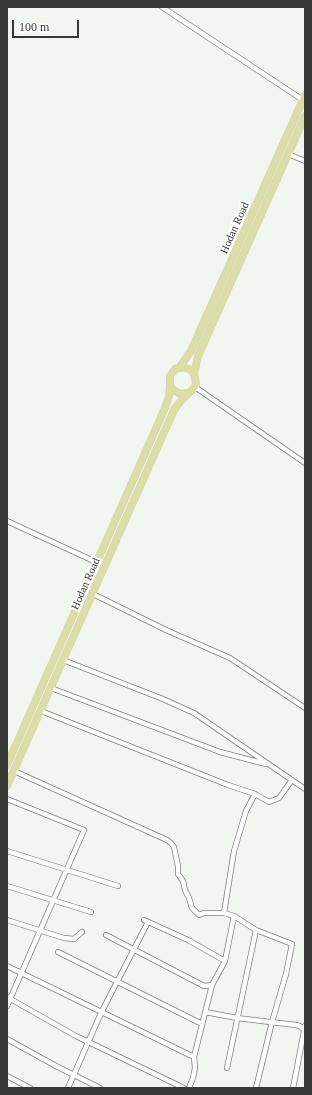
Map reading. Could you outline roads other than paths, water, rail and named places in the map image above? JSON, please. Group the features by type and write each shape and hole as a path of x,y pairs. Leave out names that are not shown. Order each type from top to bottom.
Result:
{"main road":[{"name":"Hodan Road","path":"7,765 165,408 169,396 170,376 172,372 179,368 190,351 304,97"},
{"name":"Hodan Road","path":"7,786 174,410 195,387 196,378 194,374 198,356 305,116"},
{"path":"179,368 188,368 194,374"},
{"path":"170,385 176,392 184,394 189,393"}],"street":[{"path":"162,7 304,97"},
{"path":"288,154 305,161"},
{"path":"195,387 305,463"},
{"path":"7,521 96,562"},
{"path":"93,594 166,630 230,658 305,708"},
{"path":"63,660 163,698 194,714 305,789"},
{"path":"51,688 220,752 269,764"},
{"path":"41,711 228,785 255,794 269,802 279,798 292,780"},
{"path":"14,770 167,840 174,847 178,874 183,882 192,908 199,915 204,913 224,913 234,916 256,930 292,944 286,974 272,1022 256,1088"},
{"path":"224,913 234,851 246,811 255,794"},
{"path":"7,799 84,830 22,973 9,997 7,1006"},
{"path":"7,851 66,871 118,886"},
{"path":"7,886 91,912"},
{"path":"189,1088 195,1068 194,1057 212,985 225,961 234,916"},
{"path":"7,920 64,938 74,939 82,932"},
{"path":"68,1088 101,1012 134,949 146,921 188,940 225,961"},
{"path":"227,1068 256,930"},
{"path":"106,935 204,986 212,985"},
{"path":"58,952 202,1024"},
{"path":"7,966 194,1057"},
{"path":"9,997 88,1042 184,1088"},
{"path":"205,1012 237,1018 300,1026 305,1029 293,1088"},
{"path":"7,1039 100,1088"},
{"path":"7,1076 30,1088"}]}
